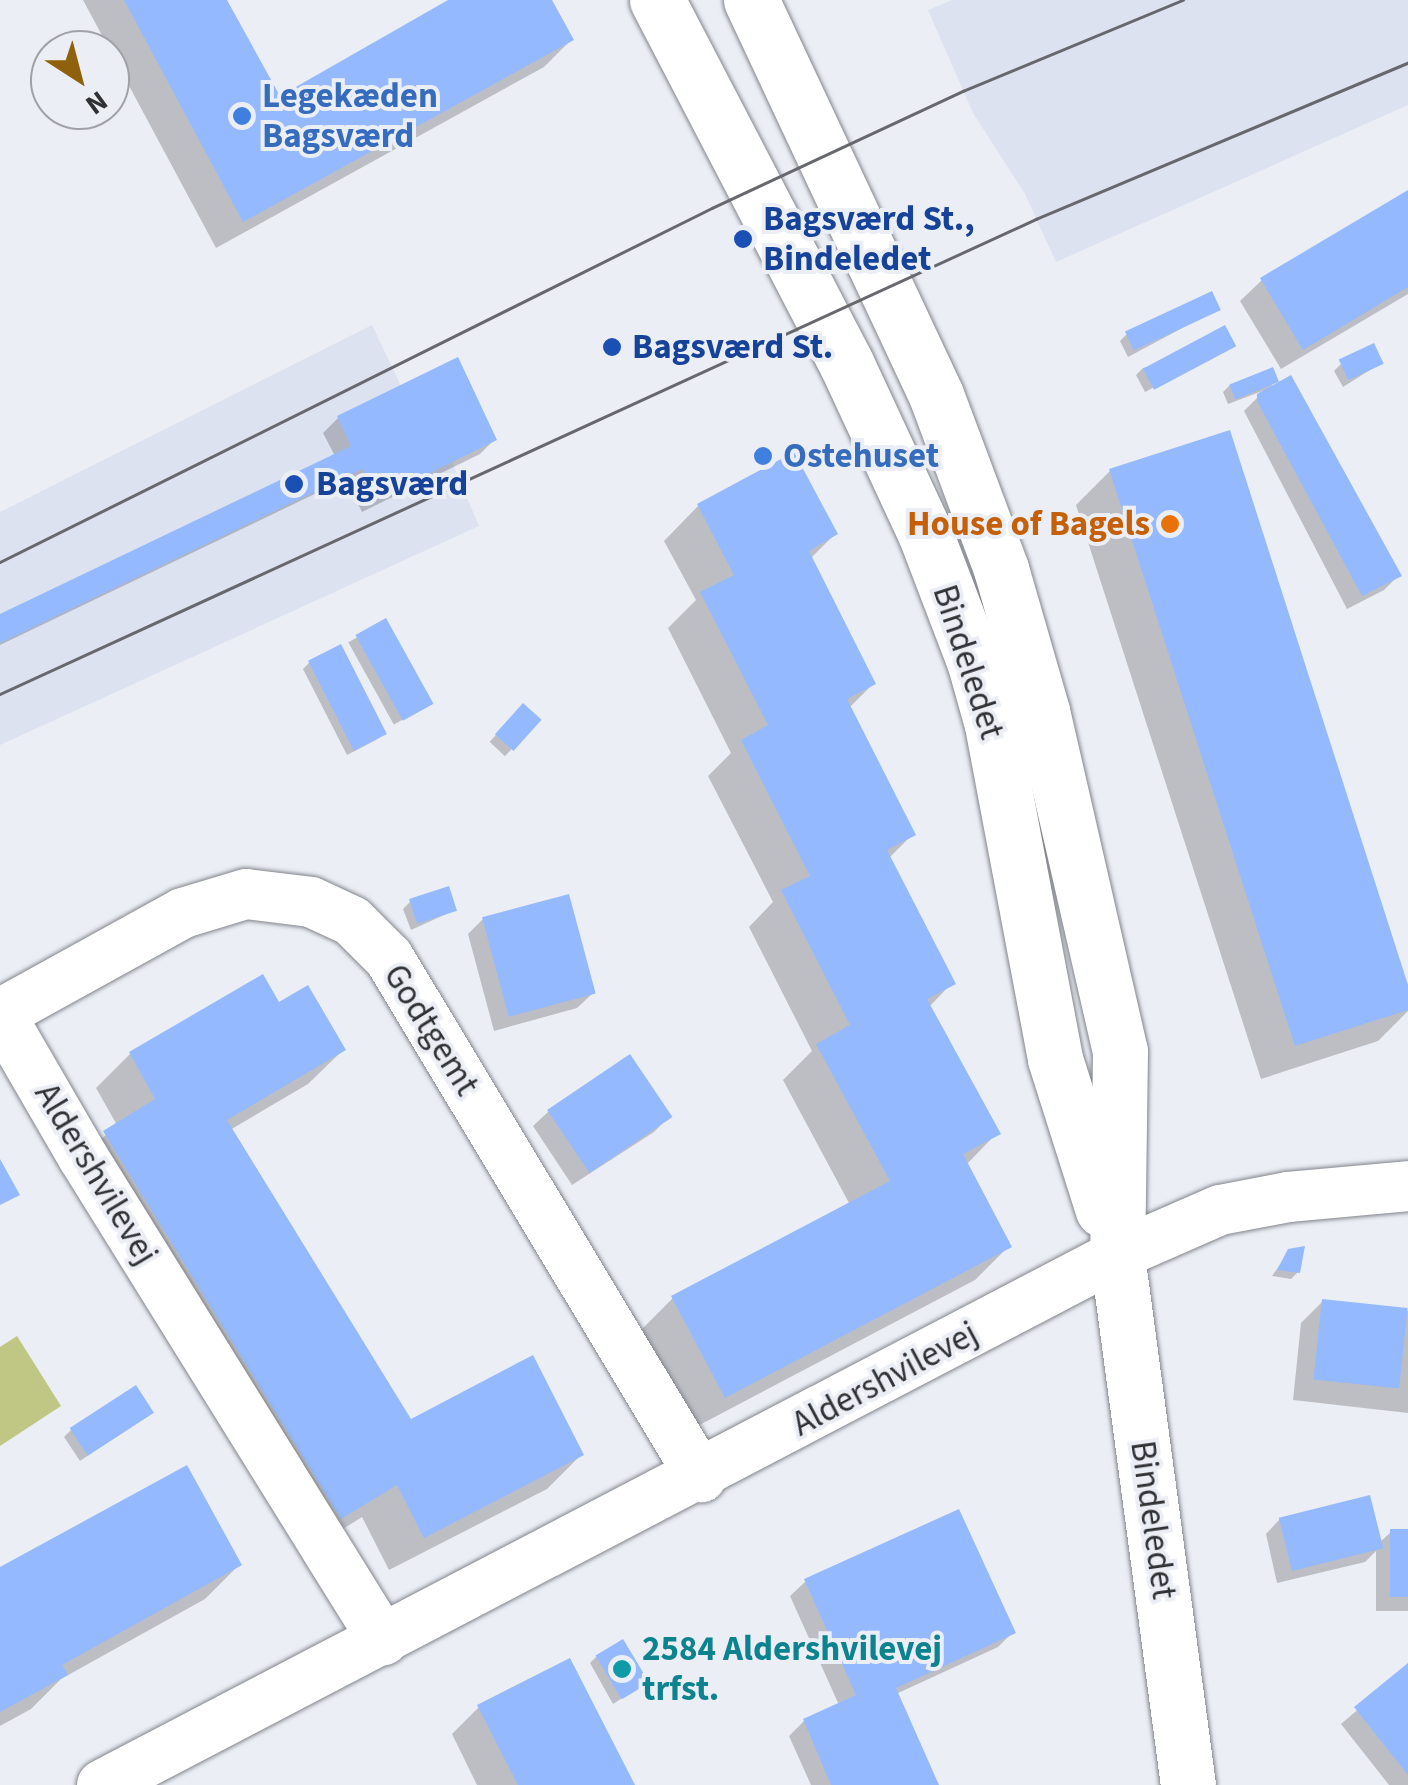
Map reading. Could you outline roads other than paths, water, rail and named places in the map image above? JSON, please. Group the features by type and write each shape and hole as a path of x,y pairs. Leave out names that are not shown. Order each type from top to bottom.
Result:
{"street":[{"name":"Bindeledet","path":"657,0 846,363 925,533 974,664 992,725 1055,1059 1117,1256"},
{"name":"Bindeledet","path":"751,0 924,366 1006,587 1042,711 1120,1052 1117,1256 1188,1785"},
{"name":"Godtgemt","path":"0,1014 183,913 246,894 311,902 352,922 388,958 701,1477"},
{"name":"Aldershvilevej","path":"0,1014 83,1157 382,1640"},
{"name":"Aldershvilevej","path":"102,1785 701,1477 1117,1256 1220,1210 1288,1197 1408,1186"}],"tram line":[{"path":"0,562 712,208 963,91 1183,0"},
{"path":"0,694 1036,219 1408,63"}],"place":[{"name":"Legekæden Bagsværd","path":"242,116"},
{"name":"Bagsværd St., Bindeledet","path":"743,239"},
{"name":"Bagsværd St.","path":"612,347"},
{"name":"Ostehuset","path":"763,456"},
{"name":"Bagsværd","path":"294,484"},
{"name":"House of Bagels","path":"1170,524"},
{"name":"2584 Aldershvilevej trfst.","path":"622,1669"}]}
